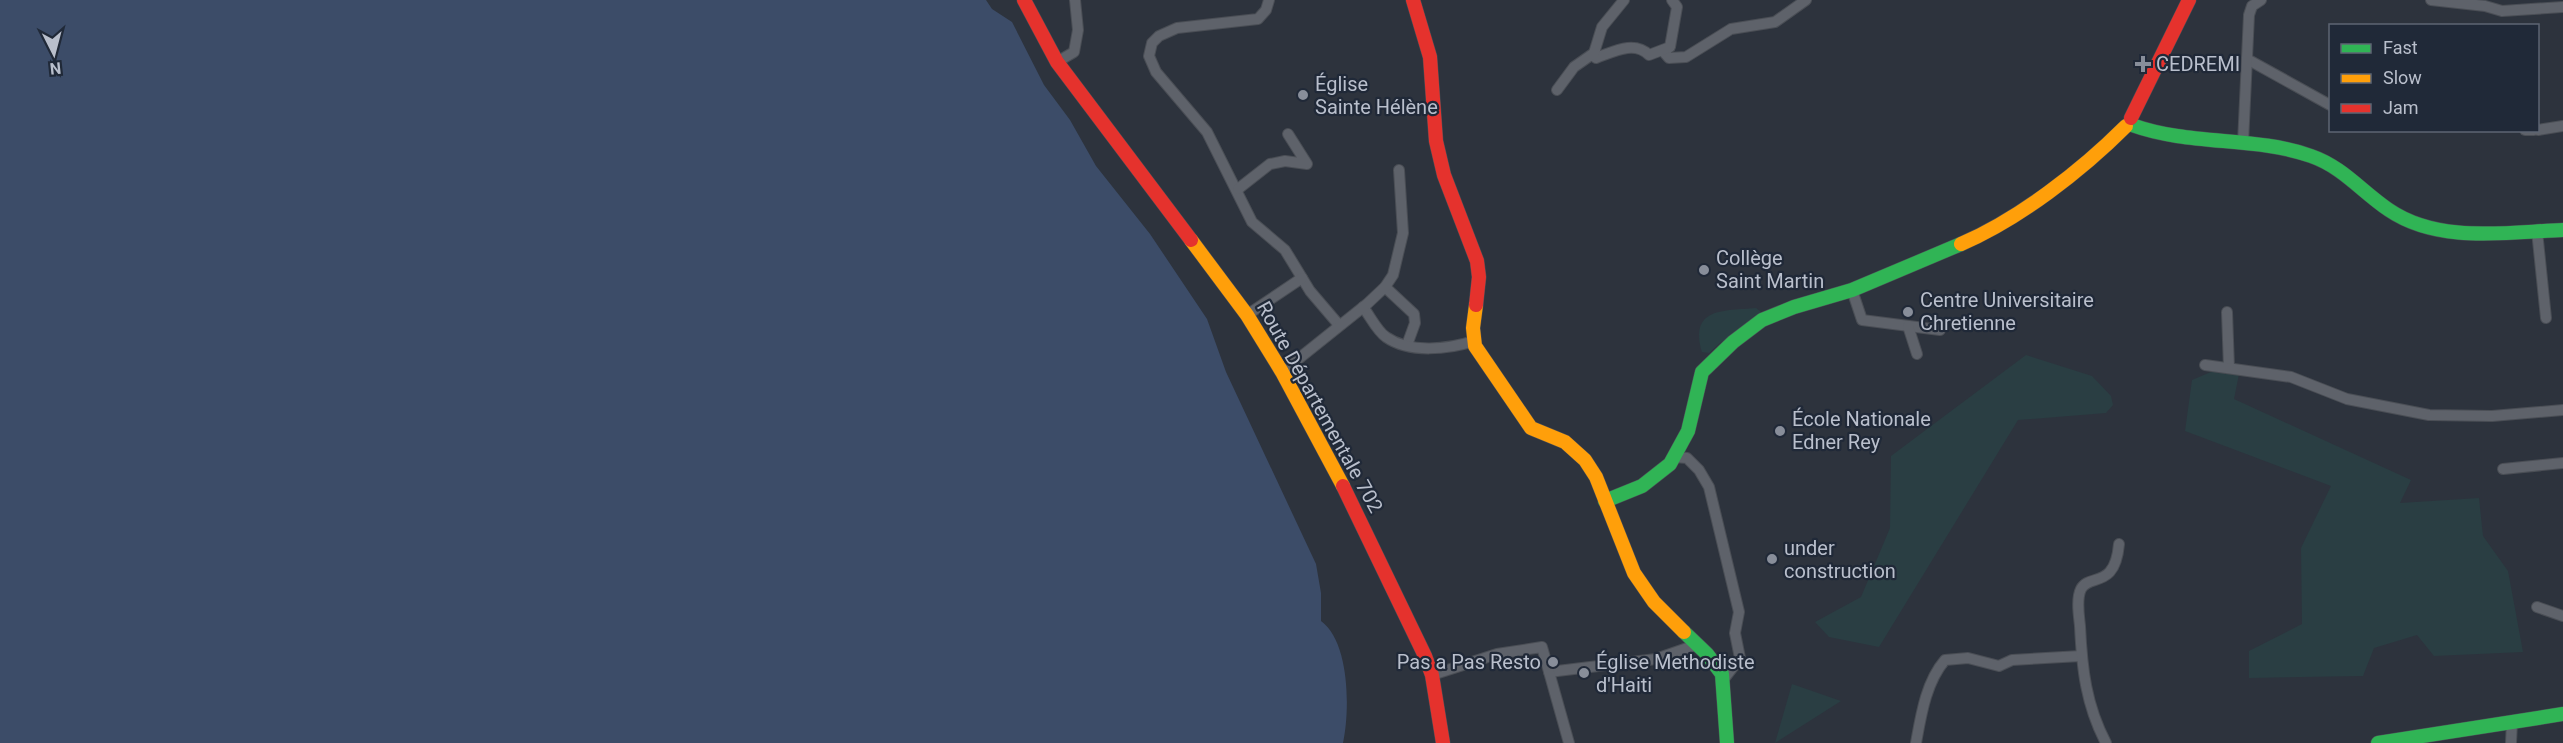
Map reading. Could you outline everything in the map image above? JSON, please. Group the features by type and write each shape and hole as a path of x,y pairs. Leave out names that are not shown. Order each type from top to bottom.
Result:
{"street":[{"name":"Route Départementale 702","path":"1024,0 1057,62 1247,315 1282,372 1364,525 1432,675 1443,743"},
{"path":"1057,62 1074,52 1078,30 1075,0"},
{"path":"1269,0 1266,10 1258,19 1177,28 1159,36 1149,49 1149,56 1156,72 1207,132 1238,189 1252,222 1285,250 1302,278 1339,325"},
{"path":"1413,0 1430,57 1436,141 1444,175 1477,261 1474,341 1484,362 1531,428 1565,442 1585,460 1605,501 1634,573 1654,602 1713,662 1723,680 1727,743"},
{"path":"1557,90 1574,67 1592,55 1602,27 1624,0"},
{"path":"1592,55 1596,58 1612,51 1633,48 1649,55 1670,47 1677,6 1672,0"},
{"path":"1663,51 1669,58 1686,57 1731,29 1775,22 1806,0"},
{"path":"1605,501 1642,486 1663,471 1675,457 1688,431 1702,372 1714,357 1762,320 1794,307 1852,291 1973,242 2010,220 2105,147 2130,123 2189,0"},
{"path":"2242,143 2249,15 2252,6 2260,0"},
{"path":"2431,0 2485,3 2502,11 2563,7"},
{"path":"2247,59 2329,104"},
{"path":"2130,123 2157,134 2290,150 2328,162 2353,179 2390,211 2406,221 2426,228 2464,233 2563,230"},
{"path":"2539,130 2563,126"},
{"path":"1238,189 1270,164 1285,161 1307,165 1307,161 1288,134"},
{"path":"1282,372 1363,307 1385,287 1393,275 1403,233 1399,170"},
{"path":"2537,231 2546,318"},
{"path":"1247,315 1302,278"},
{"path":"1385,287 1414,314 1415,323 1407,345"},
{"path":"1852,291 1862,320 1940,330"},
{"path":"1363,307 1384,336 1407,345 1424,348 1459,345 1474,341"},
{"path":"2227,312 2229,368"},
{"path":"1908,326 1917,354"},
{"path":"2205,365 2291,377 2347,399 2429,415 2492,416 2563,410"},
{"path":"1675,457 1687,458 1709,487 1739,612 1735,633 1740,658 1723,680"},
{"path":"2504,469 2563,463"},
{"path":"2106,743 2093,718 2086,694 2081,656 2080,590 2085,585 2105,578 2114,566 2119,544"},
{"path":"2537,607 2563,615"},
{"path":"1548,672 1656,659 1696,645"},
{"path":"1432,675 1497,654 1542,646 1569,743"},
{"path":"1916,743 1922,708 1937,669 1945,660 1968,658 1999,666 2012,660 2081,656"},
{"path":"2378,743 2563,714"},
{"path":"2511,743 2512,722"}],"green space":[{"path":"1756,308 1764,314 1761,319 1720,343 1709,353 1702,352 1699,337 1700,327 1705,319 1721,311"},
{"path":"2026,355 2092,376 2111,396 2113,405 2106,413 2018,420 1879,647 1829,637 1815,622 1861,597 1890,528 1891,456"},
{"path":"2218,369 2239,374 2234,399 2411,480 2400,503 2479,498 2483,536 2508,571 2523,652 2434,656 2417,635 2374,648 2363,676 2249,678 2249,651 2302,624 2301,548 2331,486 2185,431 2192,380"},
{"path":"1792,684 1841,701 1775,743"}],"water":[{"path":"0,0 986,0 992,9 1012,22 1044,85 1070,120 1096,166 1150,234 1207,319 1226,372 1316,564 1321,593 1321,621 1331,631 1343,660 1347,713 1343,743 0,743"}],"traffic: fast":[{"path":"2132,125 2177,136 2268,146 2311,156 2343,173 2389,210 2409,221 2429,228 2474,234 2563,230"},
{"path":"1605,501 1642,486 1670,464 1688,431 1702,372 1733,342 1762,320 1794,307 1852,290 1961,244"},
{"path":"1684,632 1707,654 1722,674 1727,743"},
{"path":"2378,743 2563,714"}],"traffic: slow":[{"path":"1961,244 2027,208 2069,177 2126,126"},
{"path":"1191,240 1247,315 1282,372 1343,486"},
{"path":"1476,305 1473,328 1475,346 1531,428 1565,442 1585,460 1596,477 1634,573 1654,602 1684,632"}],"traffic: jam":[{"path":"1024,0 1057,62 1191,240"},
{"path":"1413,0 1430,57 1436,141 1444,175 1477,261 1479,277 1476,305"},
{"path":"2131,118 2189,0"},
{"path":"1343,486 1425,656 1432,675 1443,743"}],"place":[{"name":"CEDREMI","path":"2143,64"},
{"name":"Église Sainte Hélène","path":"1303,95"},
{"name":"Collège Saint Martin","path":"1704,270"},
{"name":"Centre Universitaire Chretienne","path":"1908,312"},
{"name":"École Nationale Edner Rey","path":"1780,431"},
{"name":"under construction","path":"1772,559"},
{"name":"Pas a Pas Resto","path":"1553,662"},
{"name":"Église Methodiste d'Haiti","path":"1584,673"}]}
